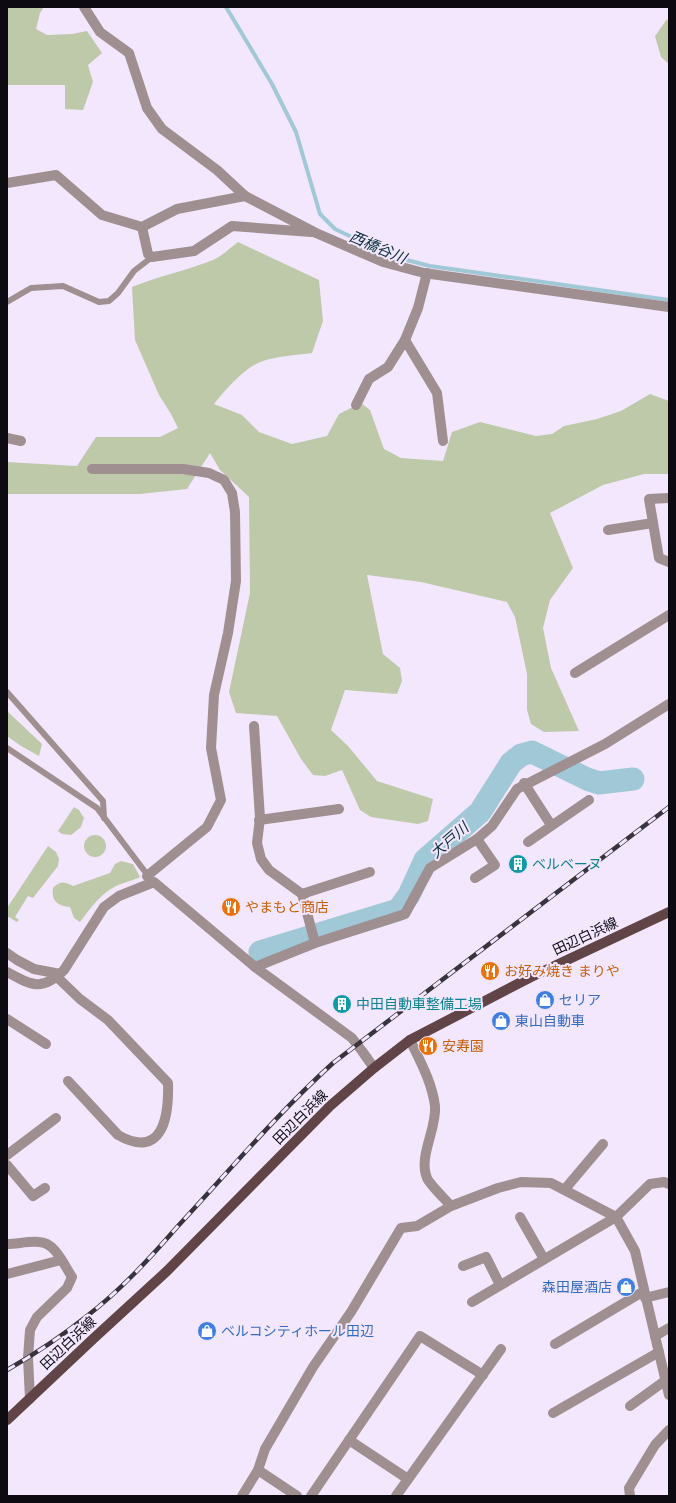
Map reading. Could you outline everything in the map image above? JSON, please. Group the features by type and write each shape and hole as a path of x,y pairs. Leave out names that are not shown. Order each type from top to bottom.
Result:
{"main road":[{"name":"田辺白浜線","path":"7,1420 167,1271 330,1106 374,1068 410,1040 531,977 669,912"}],"street":[{"path":"84,7 100,32 129,53 147,108 162,129 217,170 245,196 316,233 383,262 427,273 669,307"},
{"path":"7,183 56,175 102,215 142,227 177,209 245,196"},
{"path":"142,227 148,254 152,257 194,251 232,226 316,233"},
{"path":"356,405 368,379 388,367 405,340 418,308 427,273"},
{"path":"405,340 437,393 443,441"},
{"path":"7,438 21,441"},
{"path":"7,972 29,984 48,983 58,976 64,970 104,907 119,896 151,879 207,827 221,800 211,748 214,695 228,633 236,581 235,512 232,493 224,480 210,472 183,469 92,469"},
{"path":"669,498 649,499 659,558 669,562"},
{"path":"608,530 653,523"},
{"path":"575,674 669,615"},
{"path":"254,967 314,939 405,914 430,868 477,839 492,826 517,788 605,744 669,704"},
{"path":"254,726 259,820 257,843 261,859 269,870 302,894 314,939"},
{"path":"524,784 551,825"},
{"path":"528,842 589,800"},
{"path":"259,820 339,809"},
{"path":"475,878 494,865 477,839"},
{"path":"302,894 370,872"},
{"path":"151,879 254,967 352,1038 374,1068"},
{"path":"7,953 34,969 58,976 80,999 108,1020 168,1083 168,1098 164,1122 156,1138 148,1143 137,1143 128,1141 118,1135 68,1082"},
{"path":"7,1019 46,1044"},
{"path":"410,1040 431,1086 435,1106 435,1123 425,1160 427,1178 452,1206"},
{"path":"7,1155 56,1118"},
{"path":"564,1189 603,1144"},
{"path":"7,1165 33,1196 45,1188"},
{"path":"242,1496 258,1470 265,1449 314,1367 351,1312 401,1228 417,1226 452,1206 498,1188 521,1182 551,1182 616,1217 635,1251 644,1295 669,1395"},
{"path":"472,1302 616,1217 650,1184 664,1182 669,1184"},
{"path":"520,1217 544,1259"},
{"path":"7,1244 40,1242 50,1245 72,1277 67,1288 37,1317 30,1330 28,1358 30,1398"},
{"path":"463,1266 486,1257 500,1285"},
{"path":"7,1274 61,1260"},
{"path":"555,1344 644,1295 669,1292"},
{"path":"655,1336 669,1328"},
{"path":"311,1496 420,1336 482,1375"},
{"path":"396,1496 501,1349"},
{"path":"553,1413 659,1352"},
{"path":"630,1406 666,1380"},
{"path":"630,1496 629,1488 655,1445 669,1430"},
{"path":"349,1440 408,1479"},
{"path":"258,1470 297,1496"}],"lane":[{"path":"7,302 31,288 63,286 98,302 109,301 118,293 134,272 152,257"},
{"path":"7,692 103,801 104,818"},
{"path":"7,748 97,808 151,879"}],"green space":[{"path":"7,7 44,7 40,13 36,29 47,35 72,34 87,31 102,53 88,65 93,82 83,110 65,109 65,85 7,85"},
{"path":"667,19 669,23 669,64 661,57 655,36"},
{"path":"238,242 319,280 323,321 312,353 275,358 256,364 236,379 214,404 242,415 259,432 292,444 327,436 339,414 361,403 370,410 384,449 401,458 443,461 452,432 480,422 536,436 552,434 564,426 597,419 621,411 650,394 669,401 669,474 644,474 603,485 550,513 573,568 550,600 543,628 551,668 579,731 544,732 531,724 527,710 527,674 515,617 507,602 421,582 367,575 383,654 400,668 402,681 397,694 345,690 331,730 348,746 377,781 433,799 428,821 418,824 371,817 360,810 342,770 325,776 313,775 301,759 277,716 236,713 229,692 250,593 249,497 220,470 210,453 187,489 140,494 7,494 7,462 77,466 96,437 160,437 178,428 159,395 135,340 132,287 213,260"},
{"path":"7,711 42,744 39,756 7,736"},
{"path":"74,807 79,810 84,818 81,827 71,835 62,834 58,831"},
{"path":"95,835 103,838 106,846 103,854 95,857 87,854 84,846 87,838"},
{"path":"48,846 56,852 59,859 58,866 33,898 28,896 15,917 19,920 17,922 7,916 7,908"},
{"path":"121,861 133,864 140,877 110,889 96,902 80,922 74,918 70,907 59,904 54,899 53,888 58,884 67,883 73,886 110,873 115,864"}],"waterway":[{"name":"西橋谷川","path":"226,7 272,84 296,132 320,214 335,229 395,257 430,266 669,300"},
{"name":"大戸川","path":"260,952 398,910 409,895 425,860 480,812 511,763 521,755 532,752 587,779 599,783 633,779"}],"railway":[{"path":"7,1370 68,1331 100,1306 123,1285 157,1250 273,1122 333,1063 669,807"}],"place":[{"name":"ベルベーヌ","path":"518,864"},
{"name":"やまもと商店","path":"231,907"},
{"name":"お好み焼き まりや","path":"490,971"},
{"name":"セリア","path":"545,1000"},
{"name":"中田自動車整備工場","path":"342,1004"},
{"name":"東山自動車","path":"501,1021"},
{"name":"安寿園","path":"428,1046"},
{"name":"森田屋酒店","path":"626,1287"},
{"name":"ベルコシティホール田辺","path":"207,1331"}]}
